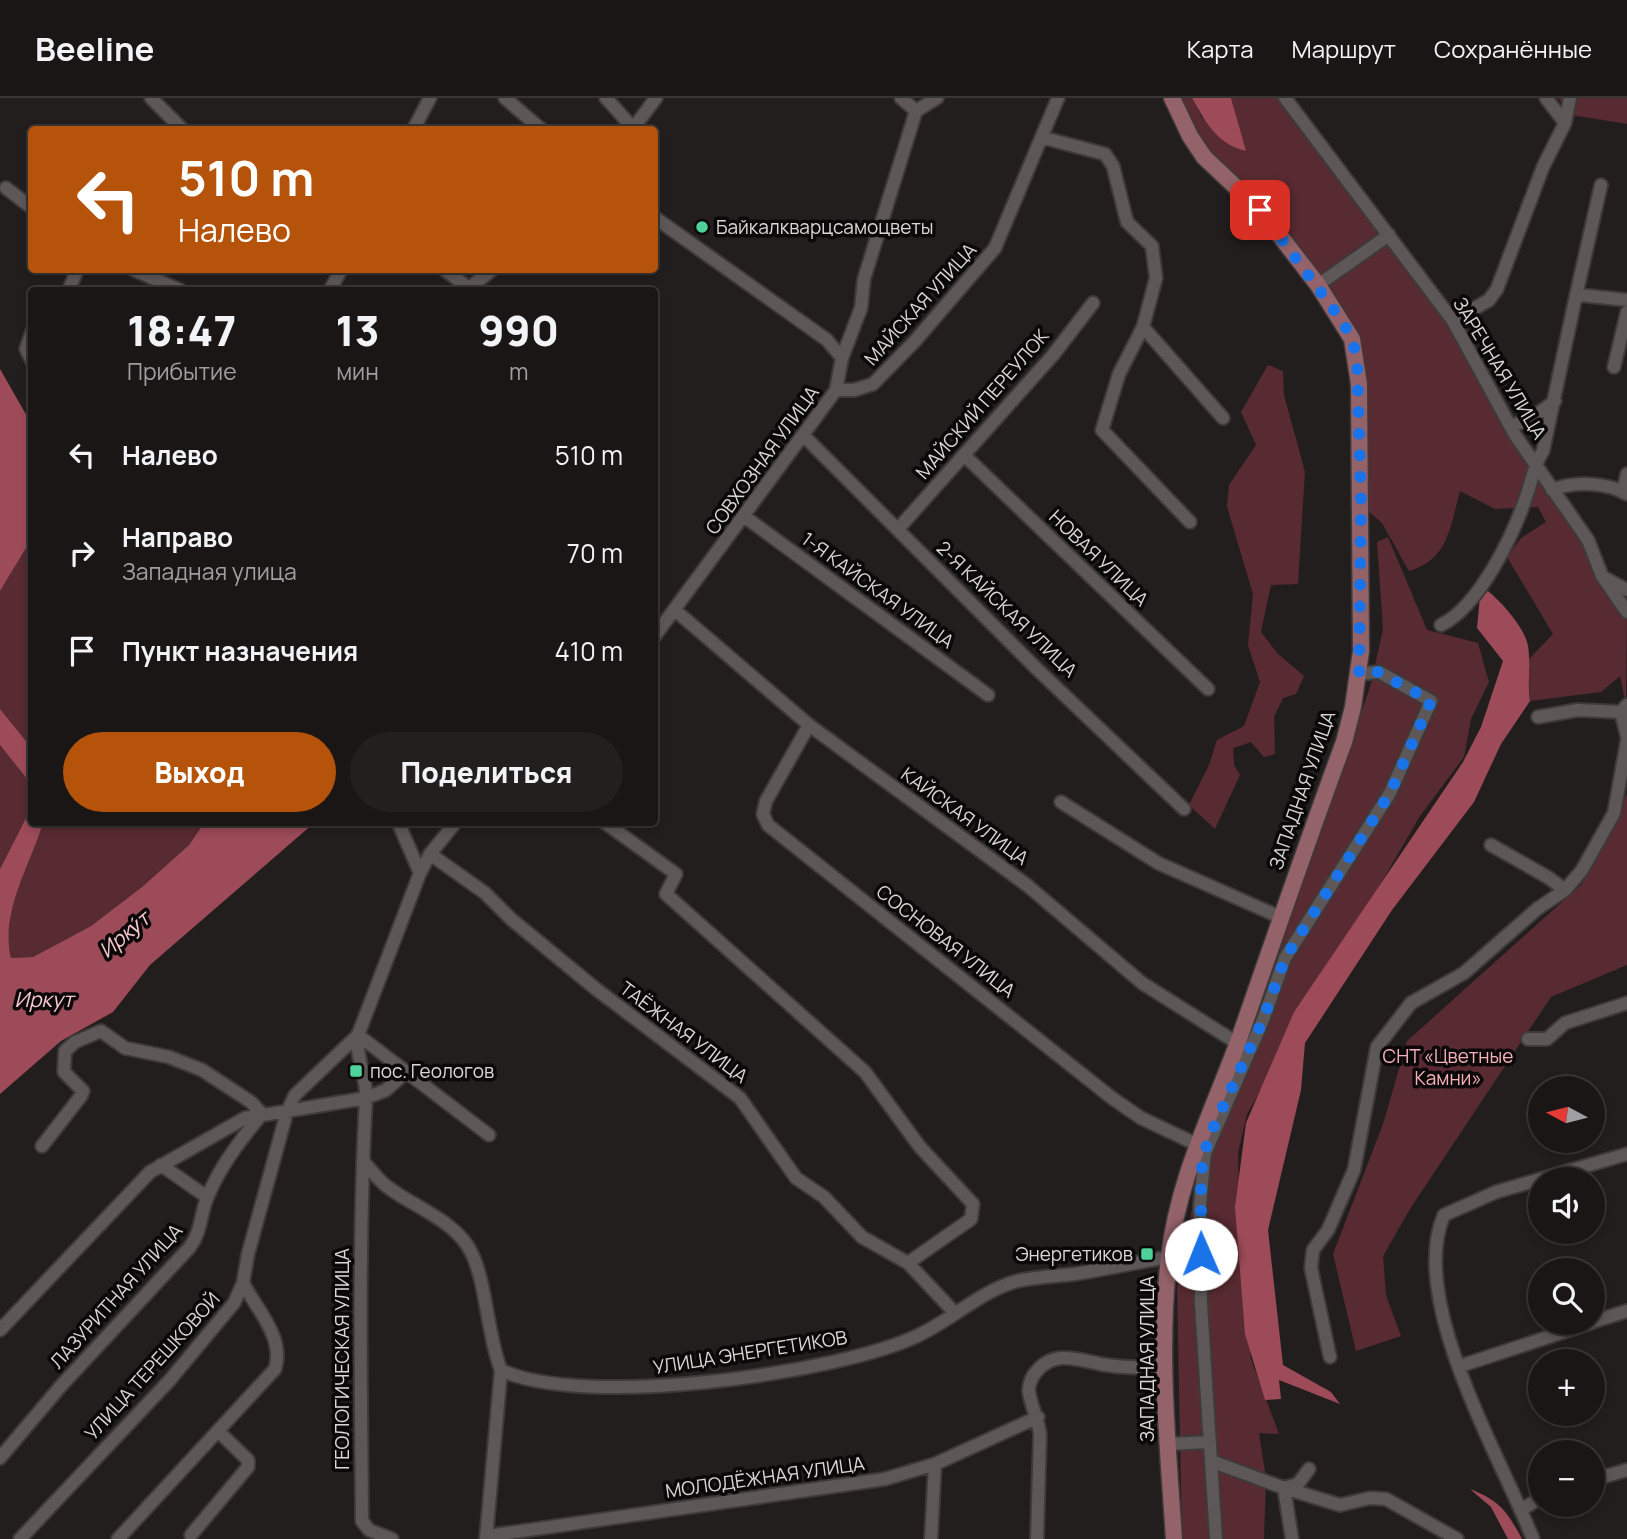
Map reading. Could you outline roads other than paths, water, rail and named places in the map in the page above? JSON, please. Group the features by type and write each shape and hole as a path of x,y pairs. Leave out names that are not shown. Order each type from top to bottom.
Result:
{"main road":[{"name":"ЗАПАДНАЯ УЛИЦА","path":"1172,98 1204,157 1260,210 1318,285 1352,339 1357,359 1361,505 1359,674 1344,742 1237,1043 1196,1144 1180,1201 1169,1257 1166,1367 1174,1539"}],"street":[{"path":"151,98 179,126"},
{"path":"415,126 430,98"},
{"path":"505,98 537,126"},
{"path":"606,98 629,126"},
{"path":"634,126 656,98"},
{"path":"901,98 916,111 937,98"},
{"name":"МАЙСКАЯ УЛИЦА","path":"836,390 854,390 873,384 915,341 995,248 1044,138 1058,98"},
{"name":"ЗАРЕЧНАЯ УЛИЦА","path":"1285,98 1452,321 1510,426 1588,540 1602,576 1627,612"},
{"path":"1546,98 1565,122"},
{"path":"1452,321 1489,300 1497,289 1543,167 1565,122 1570,98"},
{"name":"СОВХОЗНАЯ УЛИЦА","path":"658,632 836,390 842,358 858,318 864,279 916,111"},
{"path":"1044,138 1105,153 1113,166 1127,222 1152,246 1156,278 1143,327 1119,374 1102,430 1191,522"},
{"path":"1441,625 1464,608 1496,563 1528,491 1535,463 1543,451 1601,185"},
{"path":"6,188 28,205"},
{"path":"658,220 827,340 842,358"},
{"path":"1318,285 1390,235"},
{"path":"141,273 173,287"},
{"path":"450,273 468,287"},
{"path":"470,287 488,273"},
{"path":"1575,300 1580,296 1627,300"},
{"name":"МАЙСКИЙ ПЕРЕУЛОК","path":"898,529 1053,355 1093,303"},
{"path":"1614,367 1627,312"},
{"path":"1143,327 1223,418"},
{"path":"1510,426 1530,420 1555,401"},
{"name":"2-Я КАЙСКАЯ УЛИЦА","path":"804,436 1038,670 1184,809"},
{"name":"НОВАЯ УЛИЦА","path":"964,455 1208,689"},
{"path":"1552,490 1562,486 1584,485 1625,493 1627,474"},
{"name":"1-Я КАЙСКАЯ УЛИЦА","path":"745,517 988,695"},
{"path":"1602,576 1627,590"},
{"name":"КАЙСКАЯ УЛИЦА","path":"676,611 809,726 1028,886 1142,983 1237,1043"},
{"path":"1216,1539 1201,1304 1201,1172 1208,1139 1263,1020 1285,958 1390,793 1431,701 1378,672 1359,674"},
{"path":"1330,1357 1311,1268 1314,1250 1328,1230 1354,1170 1377,1047 1411,1003 1464,973 1537,909 1565,890 1583,870 1614,813 1627,739 1624,708 1578,710 1538,717"},
{"name":"СОСНОВАЯ УЛИЦА","path":"809,726 766,801 763,814 768,825 1112,1098 1140,1118 1196,1144"},
{"path":"1060,802 1158,863 1280,917"},
{"path":"400,826 421,873"},
{"path":"453,826 430,854 421,873 358,1035 356,1049 366,1087 363,1161 383,1184 446,1225 466,1243 476,1263 490,1340 501,1370 486,1537"},
{"path":"610,826 676,874 666,894 865,1072 920,1147 972,1204 971,1219 908,1262"},
{"path":"1490,845 1549,877 1565,890"},
{"name":"ТАЁЖНАЯ УЛИЦА","path":"430,854 485,893 511,919 596,989 740,1098 796,1178 824,1197 862,1237 908,1262 955,1313"},
{"path":"1528,1039 1547,1040 1565,1023 1627,1003"},
{"path":"42,1146 83,1091 64,1072 65,1051 75,1042 101,1031 107,1031 125,1048 169,1058 202,1070 251,1102 262,1114"},
{"path":"358,1035 489,1135"},
{"path":"287,1112 295,1095 358,1035"},
{"path":"0,1331 150,1171 245,1118 366,1098 386,1090 405,1073"},
{"name":"УЛИЦА ТЕРЕШКОВОЙ","path":"20,1539 169,1381 234,1303 243,1283 251,1243 287,1112"},
{"name":"ЛАЗУРИТНАЯ УЛИЦА","path":"0,1458 60,1387 190,1247 197,1237 207,1196 244,1136 262,1114"},
{"path":"1533,1539 1482,1426 1460,1366 1437,1290 1434,1268 1438,1230 1444,1215 1496,1192 1627,1154"},
{"name":"ГЕОЛОГИЧЕСКАЯ УЛИЦА","path":"363,1161 362,1521 369,1530 392,1539"},
{"path":"161,1165 207,1196"},
{"name":"УЛИЦА ЭНЕРГЕТИКОВ","path":"501,1370 514,1376 556,1384 594,1388 661,1387 852,1358 919,1335 1016,1282 1169,1257"},
{"path":"118,1539 275,1369 279,1357 273,1334 243,1283"},
{"path":"1605,1319 1627,1311"},
{"path":"1460,1366 1555,1335"},
{"path":"1037,1539 1038,1417 1029,1391 1032,1375 1043,1364 1059,1357 1078,1357 1105,1365 1166,1367"},
{"name":"МОЛОДЁЖНАЯ УЛИЦА","path":"486,1537 885,1479 935,1464 1038,1417"},
{"path":"191,1535 248,1467 248,1460 219,1432"},
{"path":"1168,1444 1210,1442"},
{"path":"1212,1461 1284,1488 1340,1505 1370,1498 1386,1499 1457,1539"},
{"path":"931,1539 935,1464"},
{"path":"1284,1488 1298,1484 1309,1469"},
{"path":"1605,1476 1627,1470"},
{"path":"1284,1488 1292,1539"},
{"path":"1521,1510 1528,1506"}],"water":[{"path":"1192,98 1231,98 1246,151 1220,138"},
{"path":"0,369 28,418 28,545 0,591"},
{"path":"1481,586 1509,613 1526,638 1530,701 1501,744 1474,802 1392,910 1305,1043 1301,1090 1268,1230 1283,1365 1331,1392 1340,1404 1279,1380 1281,1399 1265,1400 1245,1334 1235,1207 1246,1123 1294,1012 1463,762 1481,727 1503,661 1477,628"},
{"name":"Иркут","path":"0,709 28,743 28,780 0,745"},
{"name":"Иркут","path":"28,814 28,826 42,826 13,906 9,941 11,958 33,957 91,926 142,887 189,845 202,826 311,826 150,965 113,1012 61,1041 0,1094 0,869"},
{"path":"1470,1489 1502,1508 1522,1539 1508,1539 1491,1507"}],"place":[{"name":"Байкалкварцсамоцветы","path":"702,227"},
{"name":"пос. Геологов","path":"356,1071"},
{"name":"Энергетиков","path":"1147,1254"}],"water label":[{"name":"Ирку́т","path":"124,934"}],"park label":[{"name":"СНТ «Цветные Камни»","path":"1448,1067"}]}
